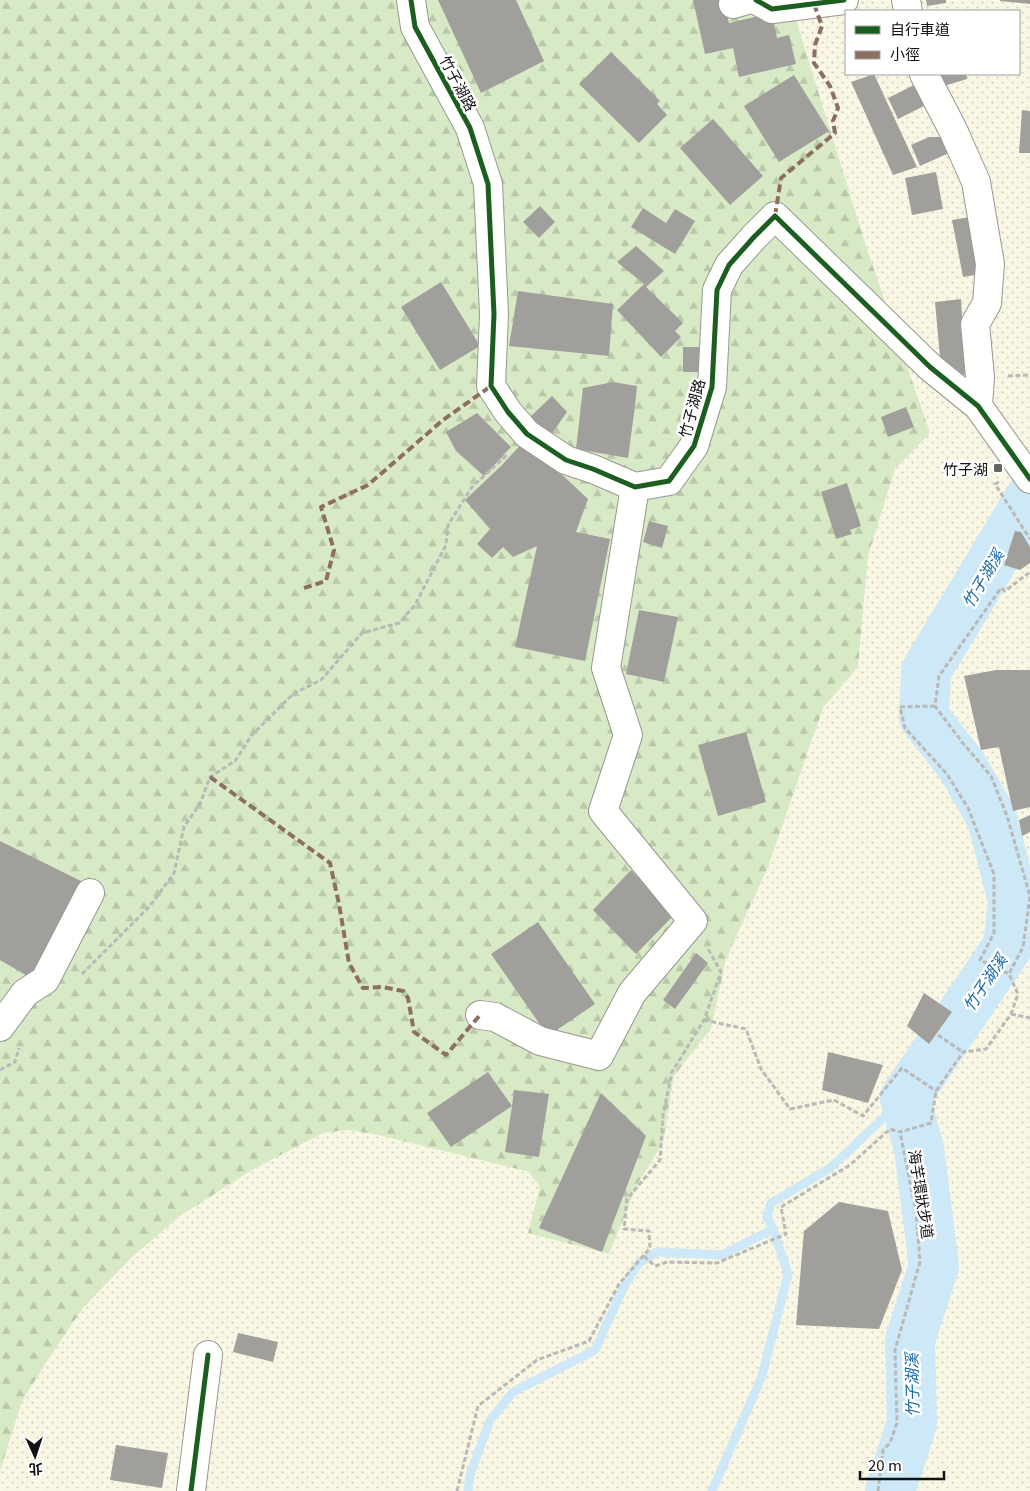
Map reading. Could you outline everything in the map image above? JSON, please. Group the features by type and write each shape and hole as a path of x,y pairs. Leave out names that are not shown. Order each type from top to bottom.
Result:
{"street":[{"name":"竹子湖路","path":"411,0 415,26 470,128 488,184 494,314 491,386 508,412 527,434 566,460 635,487 669,481 694,446 712,387 716,290 729,264 776,216 930,367 978,406 1028,476"},
{"path":"745,1 772,9 844,0"},
{"path":"925,75 953,130 976,182 990,264 987,303 975,324 980,377 978,406"},
{"path":"480,1015 495,1017 540,1042 599,1056 632,993 693,921 603,811 628,735 606,668 635,487"},
{"path":"10,1034 25,993 45,980 90,893"},
{"path":"192,1491 208,1355"}],"path":[{"path":"82,974 150,906 174,874 184,827 200,804 210,777 235,760 252,735 293,694 321,680 362,633 399,623 415,605 446,546 448,525 472,487 486,476 527,434"},
{"path":"995,484 1030,539"},
{"path":"1008,974 1023,947 1030,896 1007,816 991,776 935,706 939,676 1001,588 1005,591 1030,572"},
{"path":"935,706 900,707 905,728 947,774 968,808 994,874 994,933 980,960 1008,974 1018,994 1012,1014 986,1049 963,1052 938,1035"},
{"path":"457,1491 478,1406 537,1360 589,1340 620,1284 650,1248 649,1231 624,1229 627,1199 660,1160 663,1115 672,1072 704,1020 721,972 693,921"},
{"path":"1012,1014 1030,1018"},
{"path":"704,1020 746,1029 761,1069 790,1109 834,1100 863,1116 902,1068 936,1091"},
{"path":"0,1070 15,1062 10,1034"},
{"path":"644,1256 655,1266 667,1262 717,1263 786,1234 781,1207 850,1165 890,1129 900,1132 931,1123 936,1091 963,1052"}],"shaded area":[{"name":"竹子湖","path":"790,0 1030,0 1030,1491 0,1491 0,1471 22,1401 83,1308 132,1257 180,1216 252,1170 323,1133 348,1130 374,1134 529,1172 540,1187 609,1253 637,1185 663,1143 674,1076 711,1029 726,959 768,867 823,708 858,667 868,556 895,469 930,433 867,249"}],"green space":[{"path":"0,0 790,0 867,249 930,433 895,469 868,556 858,667 823,708 768,867 726,959 711,1029 674,1076 663,1143 637,1185 609,1254 528,1233 540,1187 529,1172 374,1134 348,1130 323,1133 252,1170 180,1216 132,1257 83,1308 22,1401 0,1471"}],"building":[{"path":"438,0 516,0 544,61 481,93"},
{"path":"693,0 723,0 729,23 772,13 777,38 789,35 796,64 739,77 733,48 705,54"},
{"path":"926,0 946,0 946,3 927,6"},
{"path":"1030,0 1030,4 1000,1"},
{"path":"611,52 660,101 657,104 667,115 639,143 579,84"},
{"path":"794,75 829,131 779,162 744,106"},
{"path":"874,75 917,167 893,175 851,82"},
{"path":"940,75 966,75 967,79 944,86"},
{"path":"920,82 930,103 898,119 888,98"},
{"path":"1022,110 1030,111 1030,153 1019,153"},
{"path":"713,119 763,176 730,205 680,148"},
{"path":"929,137 942,137 949,153 920,166 911,145"},
{"path":"936,172 943,209 912,215 905,178"},
{"path":"540,206 555,222 539,238 523,222"},
{"path":"643,208 666,223 675,209 695,221 675,254 631,227"},
{"path":"970,217 981,274 963,277 952,220"},
{"path":"636,246 664,271 646,287 683,323 675,331 681,337 661,357 617,310 644,284 617,262"},
{"path":"441,282 480,346 440,370 401,307"},
{"path":"518,291 613,304 609,356 509,346"},
{"path":"961,299 964,354 968,374 960,375 940,357 935,302"},
{"path":"683,347 700,347 701,372 683,372"},
{"path":"613,382 637,386 628,458 576,449 583,388"},
{"path":"552,396 567,412 548,439 528,419"},
{"path":"906,407 914,427 888,437 881,417"},
{"path":"477,413 511,447 484,476 456,451 446,432"},
{"path":"525,440 588,499 576,532 610,539 585,661 515,647 537,546 513,557 503,547 492,558 477,544 490,529 465,500"},
{"path":"847,483 861,526 850,530 852,534 836,539 821,492"},
{"path":"649,521 668,526 662,548 643,542"},
{"path":"1015,531 1021,532 1030,547 1030,563 1020,570 1004,565"},
{"path":"639,610 678,617 664,682 626,674"},
{"path":"996,670 1030,670 1030,807 1013,811 999,747 981,750 964,676"},
{"path":"746,732 766,802 718,816 698,745"},
{"path":"1030,815 1030,832 1022,836 1019,820"},
{"path":"0,841 83,882 36,981 0,960"},
{"path":"631,870 674,915 636,954 593,910"},
{"path":"538,922 595,1004 548,1036 491,954"},
{"path":"696,953 708,963 675,1009 663,1000"},
{"path":"924,993 952,1012 929,1044 907,1026"},
{"path":"828,1052 883,1065 868,1103 822,1090"},
{"path":"488,1072 512,1106 451,1147 427,1113"},
{"path":"514,1090 549,1094 539,1157 505,1152"},
{"path":"601,1093 646,1136 602,1252 539,1228"},
{"path":"839,1202 888,1211 902,1270 879,1329 796,1325 804,1231"},
{"path":"238,1333 278,1342 273,1362 233,1352"},
{"path":"116,1445 168,1453 162,1488 110,1480"}],"waterway":[{"name":"竹子湖溪","path":"890,1491 912,1423 910,1340 934,1266 919,1149 905,1098 1008,946 1013,901 992,818 962,766 924,717 926,671 1030,498"},
{"path":"712,1491 762,1376 788,1274 767,1217 771,1203 830,1168 905,1098"},
{"path":"468,1491 470,1475 490,1420 513,1392 595,1350 626,1282 640,1262 657,1252 722,1255 773,1229"}],"marked path":[{"path":"775,216 781,178 835,133 833,121 838,108 830,86 814,63 815,45 822,26 814,4"},
{"path":"304,588 326,581 334,550 321,507 368,485 443,420 491,386"},
{"path":"210,777 330,863 349,963 363,988 382,987 403,991 408,998 414,1032 446,1055 480,1015"}],"cycle path":[{"path":"411,0 415,27 470,128 488,184 494,314 491,386 508,412 527,434 566,460 635,487 669,481 694,446 712,387 717,290 729,265 775,216 930,367 978,406 1030,479"},
{"path":"756,0 772,9 844,0"},
{"path":"191,1491 208,1355"}],"place":[{"name":"竹子湖","path":"998,468"}]}
